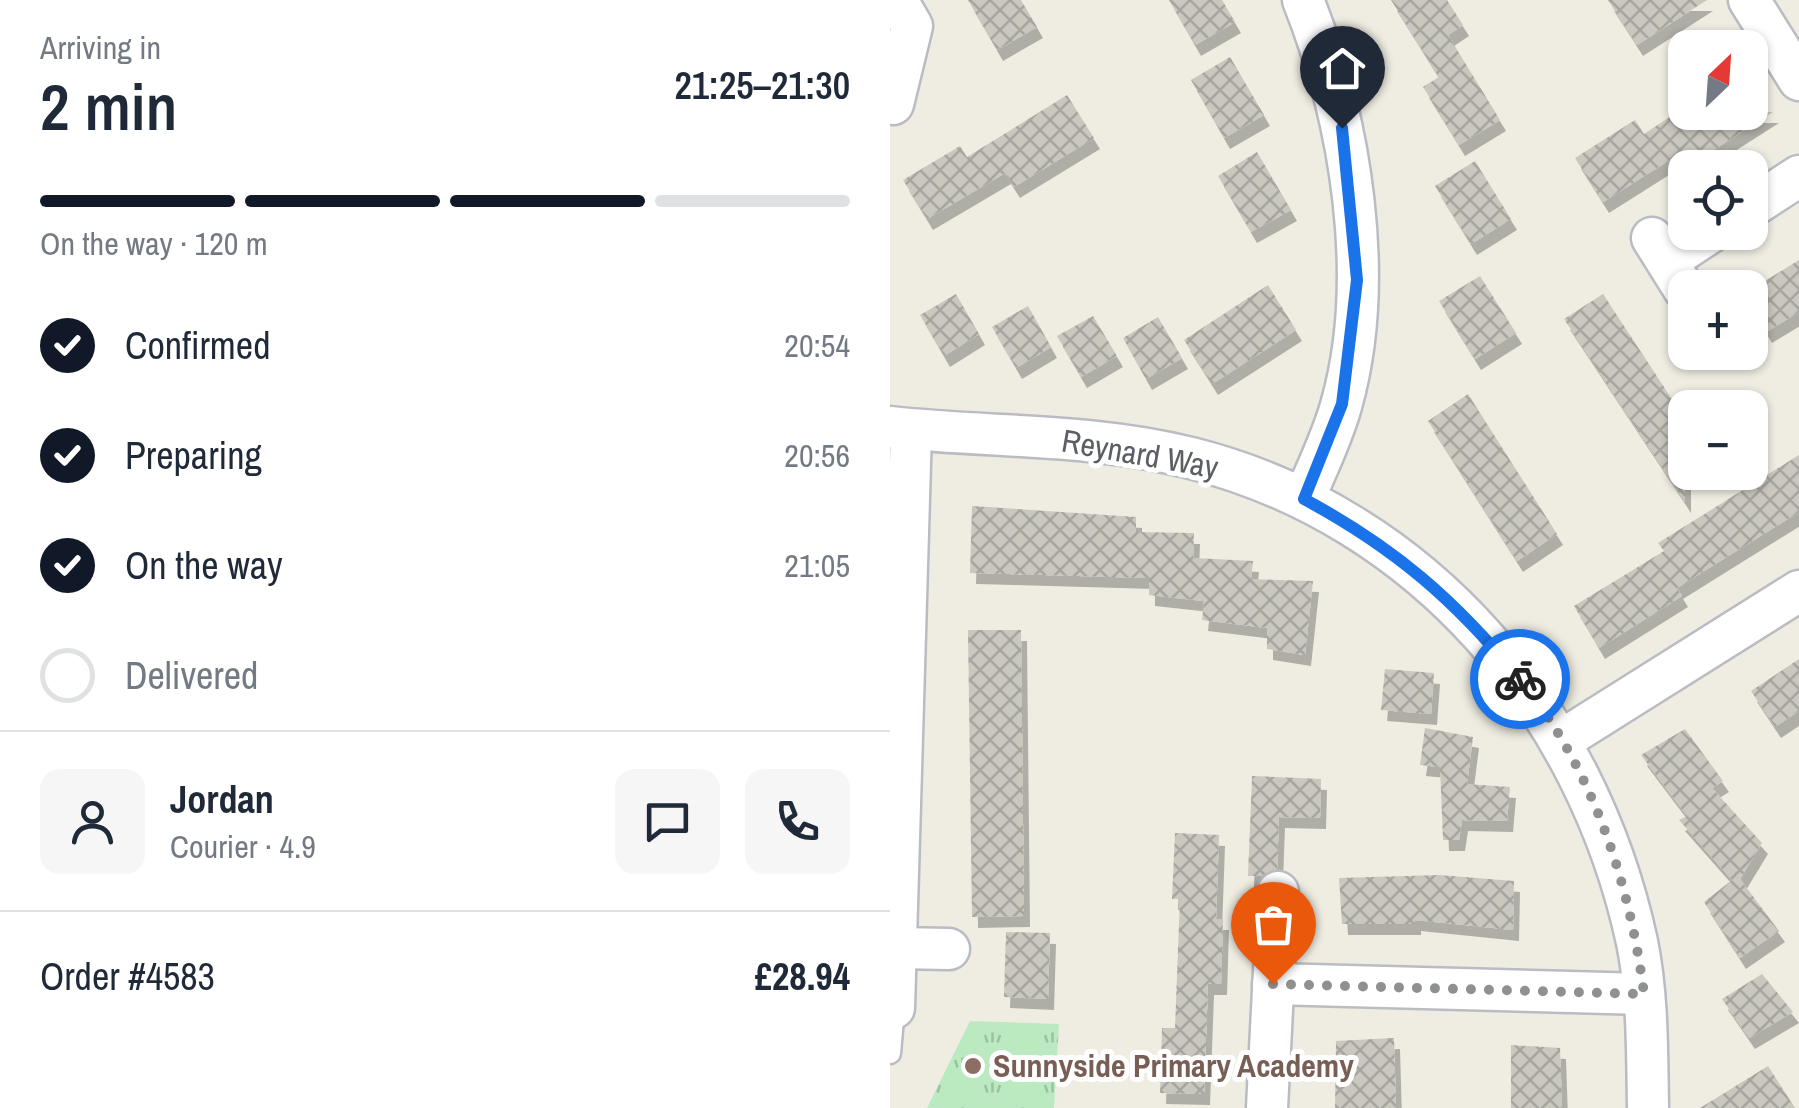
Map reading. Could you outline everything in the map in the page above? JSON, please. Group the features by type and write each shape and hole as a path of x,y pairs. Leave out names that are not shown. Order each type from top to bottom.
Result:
{"street":[{"path":"893,104 912,26 897,0"},
{"path":"1303,0 1318,38 1342,128 1357,280 1342,404 1304,499"},
{"path":"1749,0 1799,80"},
{"path":"1768,196 1799,176"},
{"name":"Reynard Way","path":"894,1008 900,428 1142,448 1226,467 1304,499 1374,539 1431,581 1511,668 1562,740 1616,861 1638,946 1644,994 1648,1108"},
{"path":"1562,740 1799,591"},
{"path":"1266,1108 1278,892"},
{"path":"896,948 949,949"},
{"path":"1273,984 1644,994"}],"lane":[{"path":"890,1052 894,1008"}],"green space":[{"name":"Sunnyside Primary Academy","path":"970,1021 1059,1024 1054,1108 927,1108"}],"building":[{"path":"968,0 1021,0 1037,27 997,50"},
{"path":"1169,0 1222,0 1235,22 1195,45"},
{"path":"1391,0 1447,0 1463,25 1448,35 1500,120 1459,145 1423,87 1439,77"},
{"path":"1608,0 1707,0 1637,45"},
{"path":"1230,57 1264,115 1224,138 1191,80"},
{"path":"1067,95 1094,138 1014,187 1005,173 927,219 903,180 960,146 967,157"},
{"path":"1668,118 1668,130 1745,130 1713,150 1668,150 1668,161 1603,202 1575,158 1635,120 1644,134"},
{"path":"1257,152 1291,210 1251,232 1218,176"},
{"path":"1475,161 1511,219 1471,244 1435,186"},
{"path":"1799,260 1799,312 1768,331 1768,279"},
{"path":"1480,276 1516,333 1475,359 1439,301"},
{"path":"1268,285 1296,330 1212,384 1184,340"},
{"path":"956,294 979,334 944,356 920,315"},
{"path":"1603,294 1668,393 1668,476 1564,319"},
{"path":"1028,306 1051,347 1016,368 992,327"},
{"path":"1093,316 1117,356 1081,377 1057,336"},
{"path":"1158,317 1182,358 1146,379 1123,338"},
{"path":"1468,394 1557,534 1517,561 1428,421"},
{"path":"1799,455 1799,512 1677,588 1682,596 1599,648 1574,606 1664,551 1658,543 1743,490 1768,490 1768,474"},
{"path":"972,506 1136,517 1136,532 1194,533 1193,558 1253,561 1251,579 1313,581 1305,655 1267,649 1267,628 1202,620 1204,601 1149,595 1149,578 970,573"},
{"path":"968,630 1021,630 1024,916 972,917"},
{"path":"1799,659 1799,711 1775,727 1751,691"},
{"path":"1385,669 1434,673 1431,714 1381,710"},
{"path":"1425,728 1473,737 1467,784 1510,787 1507,821 1462,820 1459,840 1443,840 1440,767 1420,765"},
{"path":"1685,729 1723,781 1712,788 1762,843 1740,879 1779,931 1740,958 1704,902 1732,880 1679,820 1687,816 1641,755"},
{"path":"1252,776 1321,779 1320,818 1279,817 1277,869 1261,876 1248,876"},
{"path":"1175,833 1219,835 1216,919 1223,919 1221,984 1208,984 1204,1094 1160,1093 1162,1028 1175,1028 1180,899 1172,899"},
{"path":"1439,875 1514,881 1513,930 1415,920 1415,924 1342,924 1339,878"},
{"path":"1006,932 1050,933 1048,999 1004,997"},
{"path":"1762,974 1793,1012 1749,1038 1722,999"},
{"path":"1394,1038 1396,1108 1335,1108 1336,1041"},
{"path":"1511,1045 1560,1048 1562,1108 1511,1108"},
{"path":"1768,1066 1795,1108 1700,1108"}],"way so far":[{"path":"1273,984 1644,994 1638,946 1616,861 1562,740 1520,679"}],"place":[{"name":"Sunnyside Primary Academy","path":"973,1066"}],"route":[{"path":"1342,128 1357,280 1342,404 1304,499 1374,539 1431,581 1467,616 1520,679"}]}
